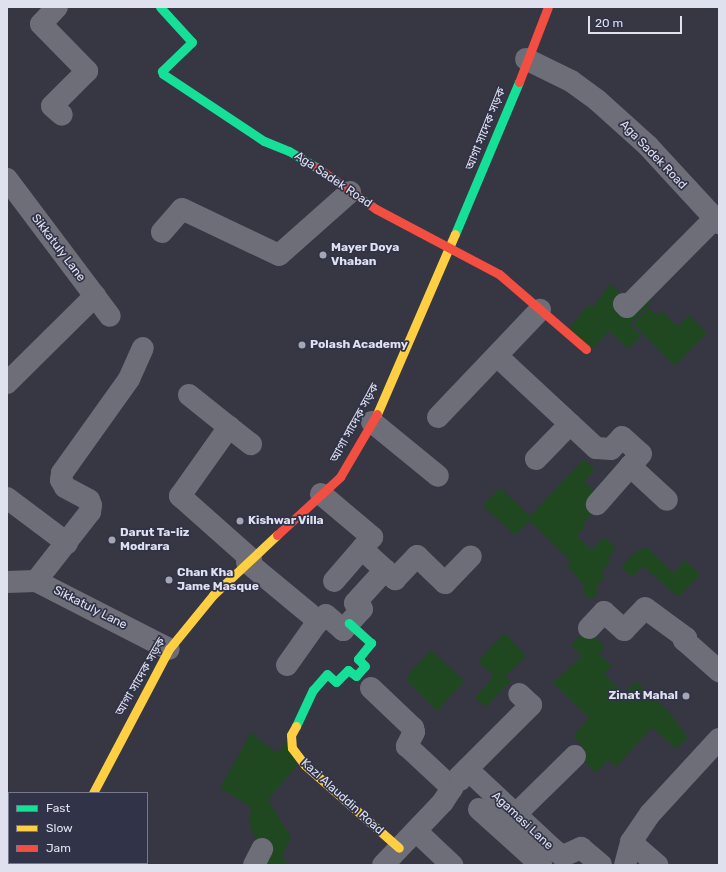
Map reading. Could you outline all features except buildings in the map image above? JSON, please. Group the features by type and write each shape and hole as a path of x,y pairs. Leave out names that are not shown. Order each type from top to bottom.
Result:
{"street":[{"path":"57,7 41,24 87,71 52,106 62,116"},
{"name":"Aga Sadek Road","path":"160,7 192,42 162,71 162,74 264,141 290,151 316,166 350,192 376,209 499,274 586,349"},
{"name":"আগা সাদেক সড়ক","path":"94,792 169,649 213,595 340,477 372,422 505,118 526,58 548,7"},
{"name":"Aga Sadek Road","path":"526,58 571,81 597,100 648,146 717,220 627,307 624,304"},
{"name":"Sikkatuly Lane","path":"7,179 110,316"},
{"path":"162,232 182,209 279,255 350,192"},
{"path":"7,383 95,296"},
{"path":"438,417 540,310"},
{"path":"36,581 90,512 92,505 89,500 65,487 61,480 62,473 129,379 143,348"},
{"path":"497,356 596,448 611,449 622,437 641,454 597,504"},
{"path":"189,395 251,444"},
{"path":"372,422 438,476"},
{"path":"536,459 570,424"},
{"path":"229,427 180,496 249,560 317,620 320,620"},
{"path":"630,466 667,500"},
{"path":"321,494 372,537 334,581"},
{"path":"7,498 67,543"},
{"path":"362,549 395,579 417,556 445,583 471,556"},
{"path":"287,665 320,620 327,615 343,630 362,609 355,603 385,570"},
{"name":"Sikkatuly Lane","path":"7,582 36,581 169,649"},
{"path":"589,628 604,612 624,630 645,608 686,638 684,640 719,671"},
{"name":"Kazi Alauddin Road","path":"350,623 371,643 358,659 365,666 356,676 348,670 336,682 327,674 314,690 291,735 292,748 305,765 399,848"},
{"path":"370,688 413,728 414,732 407,746 452,788 443,802 383,865"},
{"path":"434,820 457,797 460,777 531,705 519,694"},
{"path":"625,865 631,842 650,814 719,739"},
{"path":"515,815 575,756"},
{"name":"Agamasi Lane","path":"467,769 515,815 563,856 581,848 601,865"},
{"path":"479,809 541,865"},
{"path":"416,831 452,865"},
{"path":"631,842 657,865"}],"green space":[{"path":"610,284 627,298 645,294 652,301 630,325 641,336 628,349 609,331 591,350 569,329 588,305 593,307"},
{"path":"649,308 657,316 661,311 678,326 689,315 707,333 675,366 633,324"},
{"path":"584,459 595,469 584,482 604,500 583,524 585,527 577,536 592,550 604,537 616,548 608,558 611,561 601,572 605,576 595,587 599,591 591,600 581,591 585,587 567,565 571,561 530,521 515,535 483,506 500,488 530,516"},
{"path":"647,547 673,573 685,560 700,575 678,597 643,566 632,577 621,567 635,552"},
{"path":"587,629 605,647 599,654 612,666 604,674 624,694 636,681 668,711 688,737 676,749 652,727 616,767 608,760 596,773 577,753 583,747 573,736 589,718 553,683 582,656 571,645"},
{"path":"505,633 526,656 505,676 511,681 486,707 475,698 494,676 478,661"},
{"path":"431,650 464,681 437,711 407,681 410,672"},
{"path":"251,733 277,753 288,740 297,765 268,800 291,837 282,857 290,865 255,865 263,851 251,830 249,821 251,807 220,788"}],"traffic: fast":[{"path":"160,7 192,42 162,71 163,74 264,141 289,151 316,167"},
{"path":"455,234 519,82"},
{"path":"296,726 313,690 327,674 336,682 348,670 356,676 365,666 358,659 371,643 349,623"}],"traffic: slow":[{"path":"377,414 455,234"},
{"path":"94,792 169,649 213,595 277,535"},
{"path":"296,726 291,735 292,748 305,765 399,848"}],"traffic: jam":[{"path":"519,82 548,7"},
{"path":"316,167 376,209 499,274 586,349"},
{"path":"277,535 340,477 377,414"}],"place":[{"name":"Mayer Doya Vhaban","path":"323,255"},
{"name":"Polash Academy","path":"302,345"},
{"name":"Kishwar Villa","path":"240,521"},
{"name":"Darut Ta-liz Modrara","path":"112,540"},
{"name":"Chan Kha Jame Masque","path":"169,580"},
{"name":"Zinat Mahal","path":"686,696"}]}
